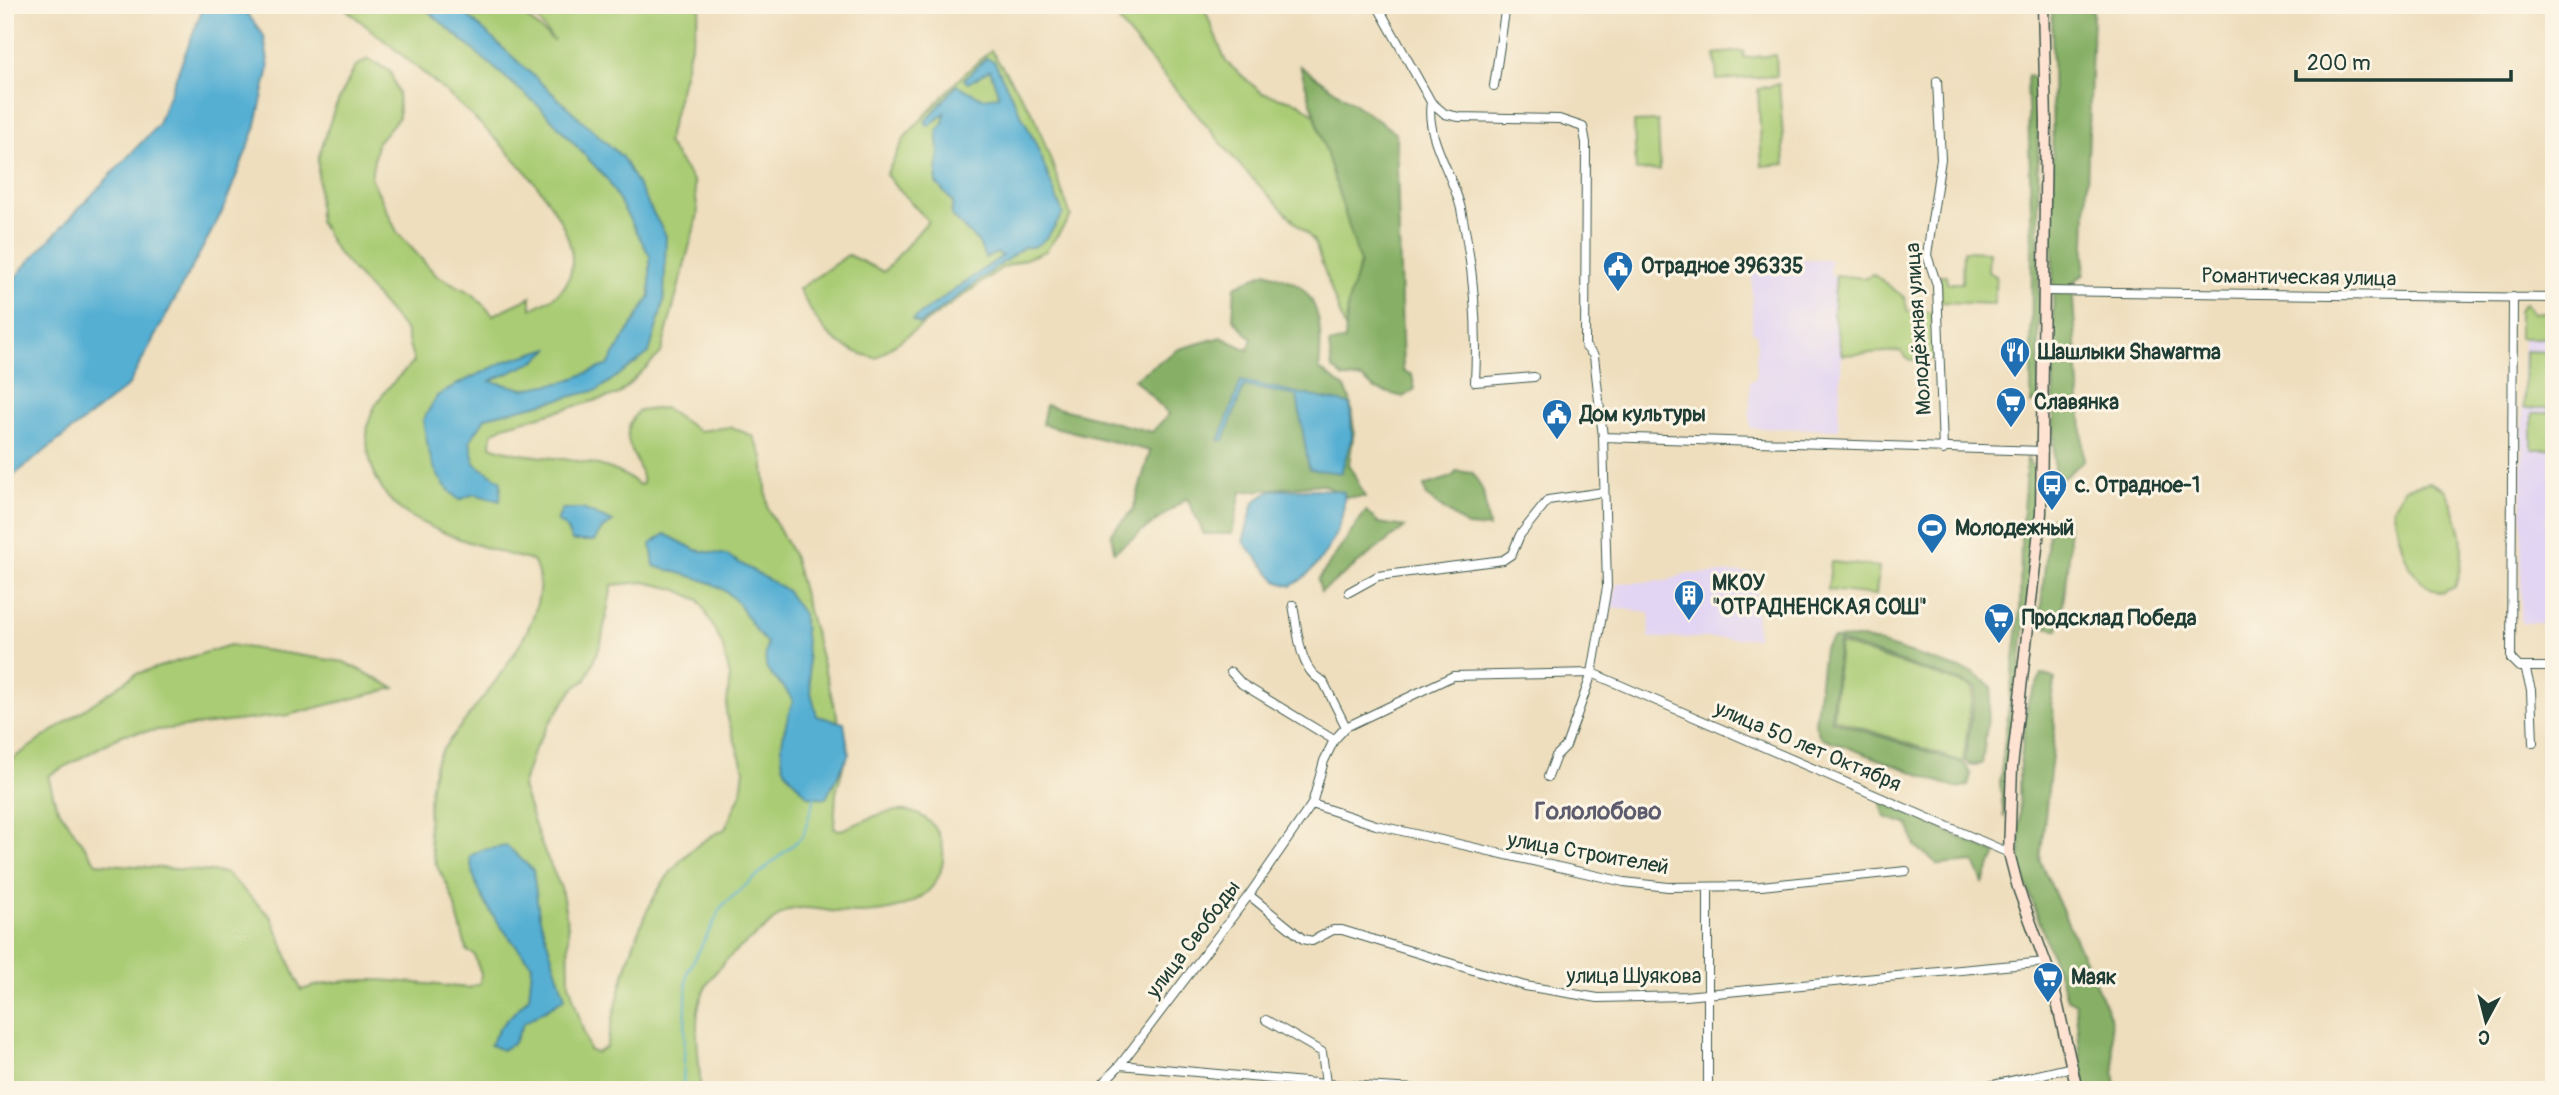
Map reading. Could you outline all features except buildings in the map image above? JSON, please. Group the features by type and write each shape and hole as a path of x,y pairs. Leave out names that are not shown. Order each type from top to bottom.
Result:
{"street":[{"path":"1377,5 1431,102 1445,114 1459,117 1559,119 1583,127 1586,143 1585,346 1594,356 1603,438 1607,587 1591,673 1566,746 1556,756 1548,777"},
{"path":"1494,86 1506,5"},
{"path":"2043,5 2045,291 2041,513 2012,767 2010,853 2018,888 2046,962 2077,1090"},
{"name":"Молодёжная улица","path":"1937,81 1941,159 1927,255 1937,285 1943,450"},
{"path":"1431,102 1428,121 1461,208 1469,257 1474,304 1475,382 1534,377"},
{"name":"Романтическая улица","path":"2045,291 2554,298"},
{"path":"2513,297 2511,659 2519,667 2554,667"},
{"path":"1603,438 2043,451"},
{"path":"1349,592 1378,576 1503,560 1512,554 1520,535 1548,500 1604,492"},
{"path":"1293,605 1306,665 1313,677 1322,681 1346,727"},
{"path":"2525,667 2531,690 2533,743"},
{"path":"1231,672 1242,684 1335,740"},
{"name":"улица 50 лет Октября","path":"1312,804 1324,761 1335,740 1346,727 1453,676 1591,673 2010,853"},
{"name":"улица Строителей","path":"1312,804 1376,825 1611,879 1668,887 1761,886 1906,871"},
{"name":"улица Свободы","path":"1096,1090 1120,1065 1249,895 1312,804"},
{"path":"1708,887 1708,1090"},
{"name":"улица Шуякова","path":"1249,895 1303,939 1312,941 1333,930 1342,930 1525,986 1576,997 1655,998 2046,962"},
{"path":"1266,1020 1322,1052 1326,1084"},
{"path":"1120,1065 1326,1084 1434,1090"},
{"path":"1971,1090 2073,1067"}],"shaded area":[{"path":"1752,258 1831,260 1830,274 1836,275 1833,313 1842,355 1838,429 1750,428 1750,382 1756,378 1757,333 1752,332"},
{"path":"2523,338 2554,338 2554,623 2521,623"},
{"path":"1756,572 1757,638 1649,638 1650,613 1612,607 1617,583 1667,581 1685,574"}],"green space":[{"path":"341,5 512,5 554,41 526,5 701,5 667,143 694,182 698,214 661,353 619,394 504,426 492,433 491,446 528,455 587,462 623,474 639,485 643,484 641,473 628,440 631,422 638,411 664,408 699,431 731,427 753,436 763,457 768,509 793,555 847,752 836,793 834,828 840,830 889,812 906,811 920,815 938,833 943,858 935,883 926,893 905,906 868,913 797,908 779,916 739,948 713,976 701,998 697,1032 700,1090 5,1090 5,764 136,674 230,645 344,662 395,688 288,715 124,734 48,776 56,805 96,863 226,873 272,918 301,990 322,984 364,980 469,988 480,983 481,974 474,954 467,951 452,897 431,848 428,820 430,792 439,755 489,689 525,635 536,608 539,583 533,561 460,539 423,523 395,505 376,478 367,443 369,421 376,404 387,389 414,362 405,330 336,251 319,221 318,159 334,110 355,67 368,59 390,71 398,93 399,117 377,143 371,177 397,232 436,275 473,294 493,315 531,297 531,309 562,290 568,280 571,248 555,211 525,171 445,91","holes":["644,582 675,589 699,600 722,644 730,676 726,713 744,769 741,793 725,829 697,845 675,867 657,893 642,922 631,953 606,1047 596,1053 589,1050 569,983 568,926 561,888 541,844 522,787 533,752 548,725 574,688 586,680 601,643 612,585"]},
{"path":"1108,5 1203,5 1226,62 1262,93 1299,103 1354,146 1371,179 1353,351 1314,241 1245,171 1126,31"},
{"path":"2052,5 2092,5 2093,17 2084,273 2072,284 2084,460 2066,476 2054,479"},
{"path":"991,50 1035,117 1071,216 1046,251 1002,268 876,358 848,348 837,342 820,325 799,289 848,255 884,272 928,221 886,175 905,137 959,79"},
{"path":"1743,51 1744,58 1776,55 1777,76 1717,80 1715,54"},
{"path":"1300,66 1396,133 1403,371 1412,375 1415,389 1403,397 1375,389 1363,379 1344,378 1332,368 1329,344 1345,340 1348,303 1360,263"},
{"path":"2027,75 2038,79 2039,400 2031,404 2032,243"},
{"path":"1779,84 1785,164 1762,166 1758,89"},
{"path":"1658,121 1660,170 1636,171 1634,122"},
{"path":"1963,251 1989,252 1988,272 1996,276 1994,304 1940,302 1940,275 1946,275 1947,283 1962,283"},
{"path":"1266,272 1298,285 1312,302 1319,323 1319,369 1344,387 1350,398 1354,431 1349,464 1365,497 1347,497 1322,484 1241,492 1232,534 1204,534 1187,498 1114,552 1111,533 1133,510 1150,451 1042,424 1046,405 1152,432 1169,414 1134,379 1179,349 1221,337 1248,350 1252,339 1233,319 1235,286"},
{"path":"1873,274 1904,297 1908,312 1932,312 1936,359 1909,360 1900,351 1842,355 1833,313 1836,275 1863,278"},
{"path":"2525,303 2533,313 2554,311 2554,338 2519,338 2519,310"},
{"path":"2525,351 2553,352 2553,408 2524,408"},
{"path":"2532,413 2554,413 2554,449 2532,449"},
{"path":"2027,458 2036,471 2030,575 2004,818 2000,782 2020,608 2021,537"},
{"path":"1457,471 1473,473 1483,491 1489,528 1467,526 1427,497 1424,486 1452,477"},
{"path":"2429,482 2446,490 2461,538 2461,561 2455,587 2441,593 2429,587 2412,569 2402,547 2393,508 2405,488"},
{"path":"1366,511 1379,523 1405,527 1321,592 1318,580"},
{"path":"2064,514 2069,555 2058,630 2039,625 2050,518"},
{"path":"1831,562 1879,567 1876,595 1828,590"},
{"path":"1863,638 1973,673 1992,687 1982,764 1970,765 1965,760 1976,687 1839,641 1831,720 1965,764 1971,774 1968,786 1955,788 1820,737 1815,724 1824,648 1832,639"},
{"path":"1840,644 1973,687 1963,762 1833,718"},
{"path":"2042,674 2055,679 2051,700 2055,728 2040,861 2110,1016 2116,1090 2084,1090 2075,1003 2067,998 2020,867 2019,773 2028,701"},
{"path":"1880,800 1996,854 1983,883 1974,862 1939,865 1915,846 1909,825 1885,817"}],"water":[{"path":"204,5 241,5 264,36 269,68 255,129 222,212 128,386 5,482 5,292 22,269 157,126"},
{"path":"421,5 456,5 622,157 666,236 664,301 649,353 598,390 486,417 470,441 474,463 501,481 500,501 474,494 459,500 436,473 429,454 423,420 437,396 506,361 550,348 536,361 490,381 524,389 564,382 608,365 650,296 650,256 607,179 541,108"},
{"path":"986,58 994,61 1035,142 1063,214 1042,242 1024,247 920,324 912,320 1002,256 998,253 985,258 979,243 951,215 953,202 936,183 939,151 937,130 943,124 945,113 929,126 925,122 957,85 982,98 999,96 990,70 968,83 964,80"},
{"path":"1241,381 1350,404 1352,437 1341,473 1309,469 1297,396 1244,386 1224,440 1219,441"},
{"path":"1319,489 1344,492 1341,518 1330,546 1302,579 1291,586 1278,582 1243,542 1254,502 1272,490"},
{"path":"562,509 583,509 613,522 602,529 594,541 572,541 566,528 557,521"},
{"path":"665,534 696,550 726,555 786,590 803,614 811,692 817,716 844,723 849,754 826,798 808,796 788,774 783,764 783,736 793,701 768,671 765,656 767,643 736,602 723,590 705,581 654,566 651,544"},
{"path":"507,846 533,870 539,915 565,998 524,1023 513,1044 502,1050 490,1045 500,1027 529,997 532,965 484,901 472,871 470,856 482,850"}],"waterway":[{"path":"683,1090 687,973 723,905 803,836 815,797"}],"place":[{"name":"Отрадное 396335","path":"1618,293"},
{"name":"Шашлыки Shawarma","path":"2015,379"},
{"name":"Славянка","path":"2011,429"},
{"name":"Дом культуры","path":"1557,441"},
{"name":"с. Отрадное-1","path":"2052,512"},
{"name":"Молодежный","path":"1932,555"},
{"name":"МКОУ \"ОТРАДНЕНСКАЯ СОШ\"","path":"1689,622"},
{"name":"Продсклад Победа","path":"1999,645"},
{"name":"Маяк","path":"2048,1004"}],"district":[{"name":"Гололобово","path":"1598,811"}]}
